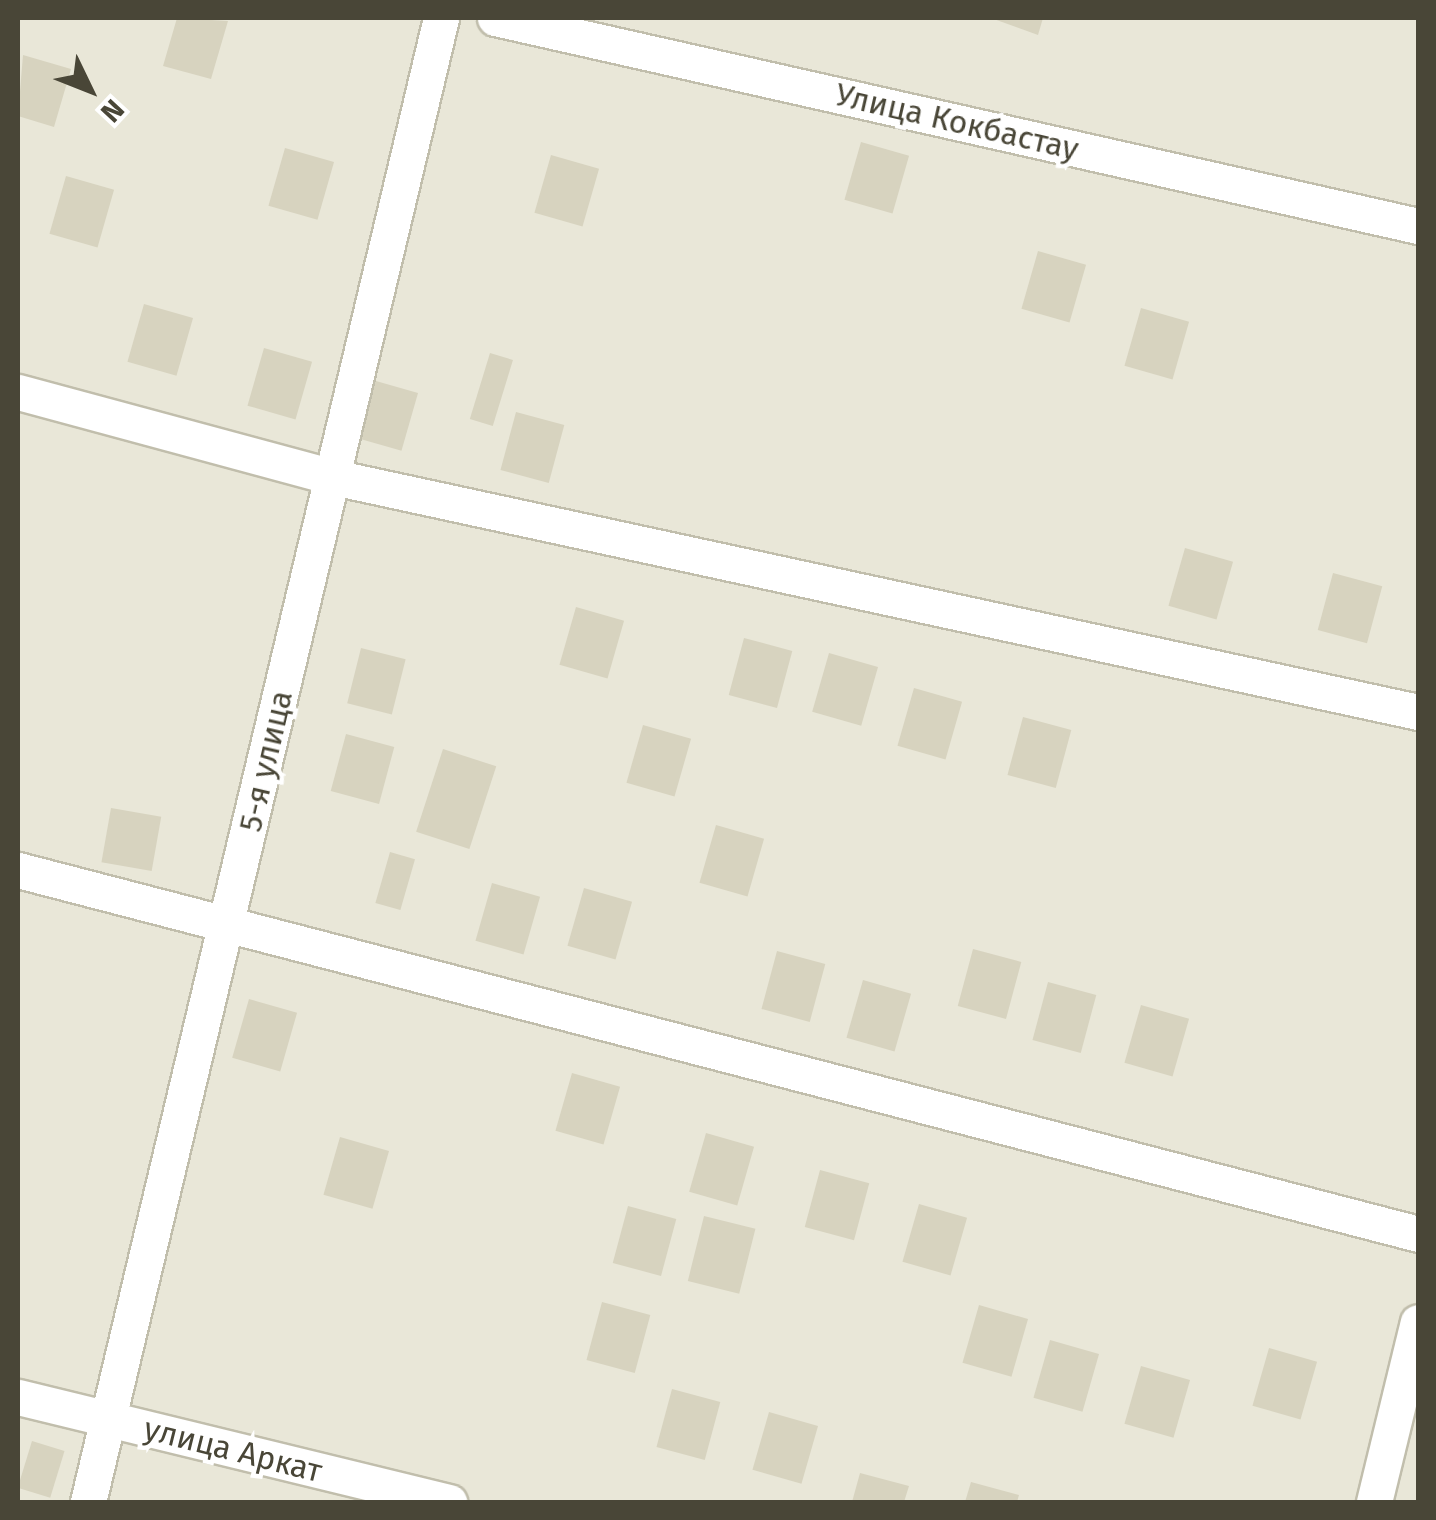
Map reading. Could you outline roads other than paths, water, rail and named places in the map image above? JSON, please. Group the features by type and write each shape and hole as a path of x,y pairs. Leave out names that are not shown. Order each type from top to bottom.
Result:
{"street":[{"name":"5-я улица","path":"88,1502 112,1420 441,18"},
{"name":"Улица Кокбастау","path":"496,18 1418,226"},
{"path":"18,392 333,477 1418,712"},
{"path":"18,870 230,919 1418,1234"},
{"path":"1374,1502 1418,1322"},
{"name":"улица Аркат","path":"18,1397 449,1502"}]}
